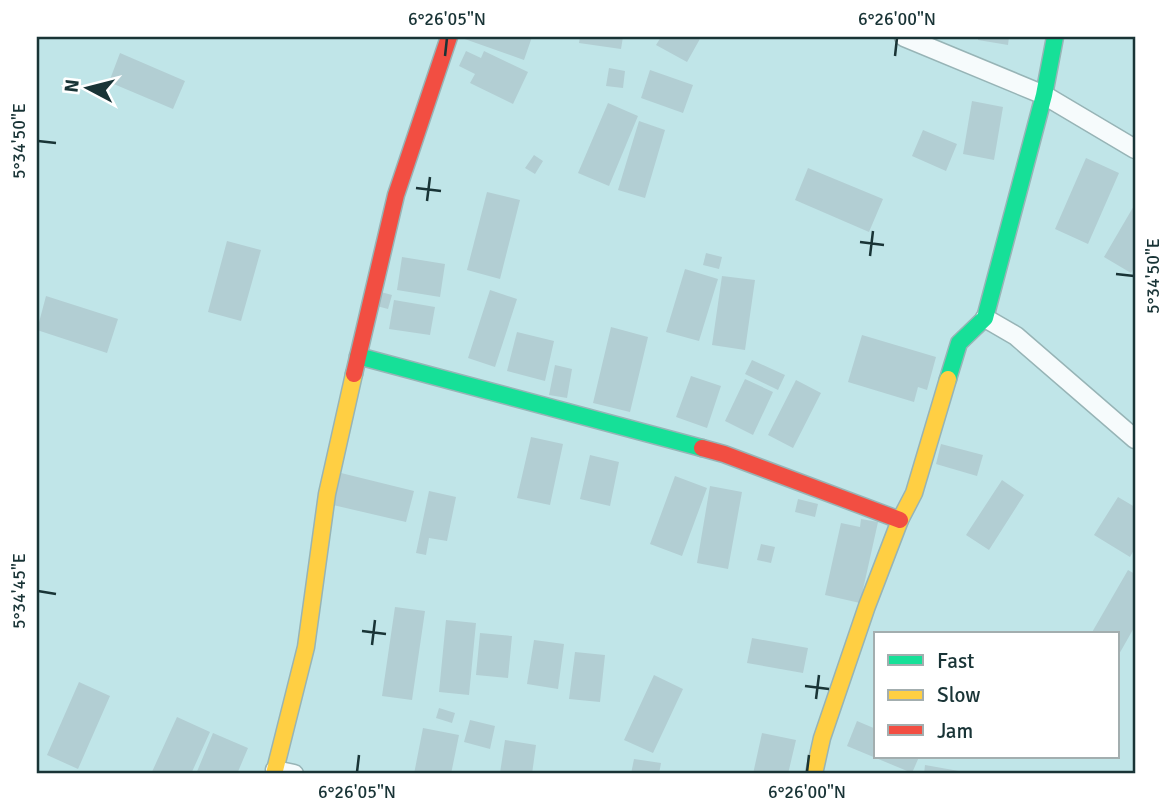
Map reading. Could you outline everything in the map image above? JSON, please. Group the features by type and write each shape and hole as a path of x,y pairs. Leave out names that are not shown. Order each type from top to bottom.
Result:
{"street":[{"path":"294,774 275,772 306,646 327,495 396,195 449,37"},
{"path":"904,37 1044,95 1135,149"},
{"path":"814,774 831,712 900,520 914,493 959,343 985,318 1044,95 1055,37"},
{"path":"985,318 1016,336 1135,439"},
{"path":"358,356 724,454 900,520"}],"building":[{"path":"459,37 532,37 524,60"},
{"path":"580,37 623,37 621,49 579,43"},
{"path":"661,37 701,37 687,62 656,45"},
{"path":"978,37 1009,37 1008,45 978,40"},
{"path":"466,51 481,58 484,51 528,72 513,104 470,83 475,74 459,66"},
{"path":"120,53 185,81 173,109 109,82"},
{"path":"609,68 625,71 623,88 606,86"},
{"path":"650,70 693,85 683,113 641,98"},
{"path":"972,101 1003,107 994,160 963,154"},
{"path":"608,103 638,116 609,186 578,173"},
{"path":"639,121 665,130 645,198 618,190"},
{"path":"923,130 957,144 946,171 912,156"},
{"path":"534,155 543,161 535,174 525,168"},
{"path":"1086,158 1119,173 1088,244 1055,229"},
{"path":"808,168 883,199 869,232 795,200"},
{"path":"487,192 520,200 500,279 467,270"},
{"path":"1135,204 1135,266 1131,273 1104,257"},
{"path":"227,241 261,250 241,321 208,312"},
{"path":"706,253 722,257 719,269 703,265"},
{"path":"402,257 445,264 440,297 397,290"},
{"path":"685,269 718,279 699,341 666,332"},
{"path":"722,276 755,280 745,350 712,345"},
{"path":"490,290 517,299 495,367 468,358"},
{"path":"377,291 392,295 388,309 373,305"},
{"path":"46,296 118,319 107,353 37,330"},
{"path":"394,300 435,307 430,335 389,329"},
{"path":"611,327 648,337 630,412 593,403"},
{"path":"517,332 554,341 545,381 507,371"},
{"path":"862,335 936,357 927,390 918,387 914,402 848,382"},
{"path":"752,360 785,375 778,390 745,374"},
{"path":"555,365 572,369 567,398 549,395"},
{"path":"691,376 721,386 707,428 676,417"},
{"path":"745,379 773,392 753,435 725,421"},
{"path":"796,380 821,393 793,448 768,435"},
{"path":"531,437 563,444 550,505 517,498"},
{"path":"941,444 983,455 977,476 936,464"},
{"path":"590,455 619,462 610,506 580,499"},
{"path":"341,473 414,491 406,522 333,505"},
{"path":"675,476 707,488 682,556 650,544"},
{"path":"1002,480 1024,495 989,550 966,535"},
{"path":"710,486 742,492 728,569 697,563"},
{"path":"429,491 456,497 447,541 429,538 426,555 416,553"},
{"path":"1118,497 1135,507 1135,548 1130,557 1094,535"},
{"path":"798,499 818,504 815,517 795,512"},
{"path":"861,519 878,522 860,603 825,595 841,523 860,527"},
{"path":"761,544 775,547 771,563 757,560"},
{"path":"1128,570 1135,574 1135,626 1120,652 1120,632 1092,632"},
{"path":"395,607 425,611 412,700 382,696"},
{"path":"446,620 476,623 469,695 439,692"},
{"path":"480,633 512,636 508,678 476,675"},
{"path":"752,638 808,648 803,673 747,663"},
{"path":"534,640 564,644 558,689 527,684"},
{"path":"575,652 605,655 600,702 569,699"},
{"path":"654,675 683,689 653,753 624,740"},
{"path":"79,682 110,696 78,769 47,755"},
{"path":"439,708 455,713 452,723 436,718"},
{"path":"177,717 210,732 191,774 151,774"},
{"path":"470,720 495,726 490,749 464,742"},
{"path":"857,721 874,728 874,757 847,746"},
{"path":"423,728 459,735 451,774 414,774"},
{"path":"213,733 248,748 237,774 196,774"},
{"path":"762,733 796,740 788,774 753,774"},
{"path":"505,740 536,745 532,774 500,773"},
{"path":"876,758 919,758 912,773"},
{"path":"634,759 661,763 659,774 631,774"},
{"path":"925,765 970,773 970,774 924,774"}],"traffic: fast":[{"path":"948,379 959,343 985,318 1044,95 1055,37"},
{"path":"358,356 702,448"}],"traffic: slow":[{"path":"274,774 306,647 327,494 354,374"},
{"path":"814,774 822,738 867,606 900,520 914,493 948,379"}],"traffic: jam":[{"path":"354,374 396,195 449,37"},
{"path":"702,448 900,520"}]}
